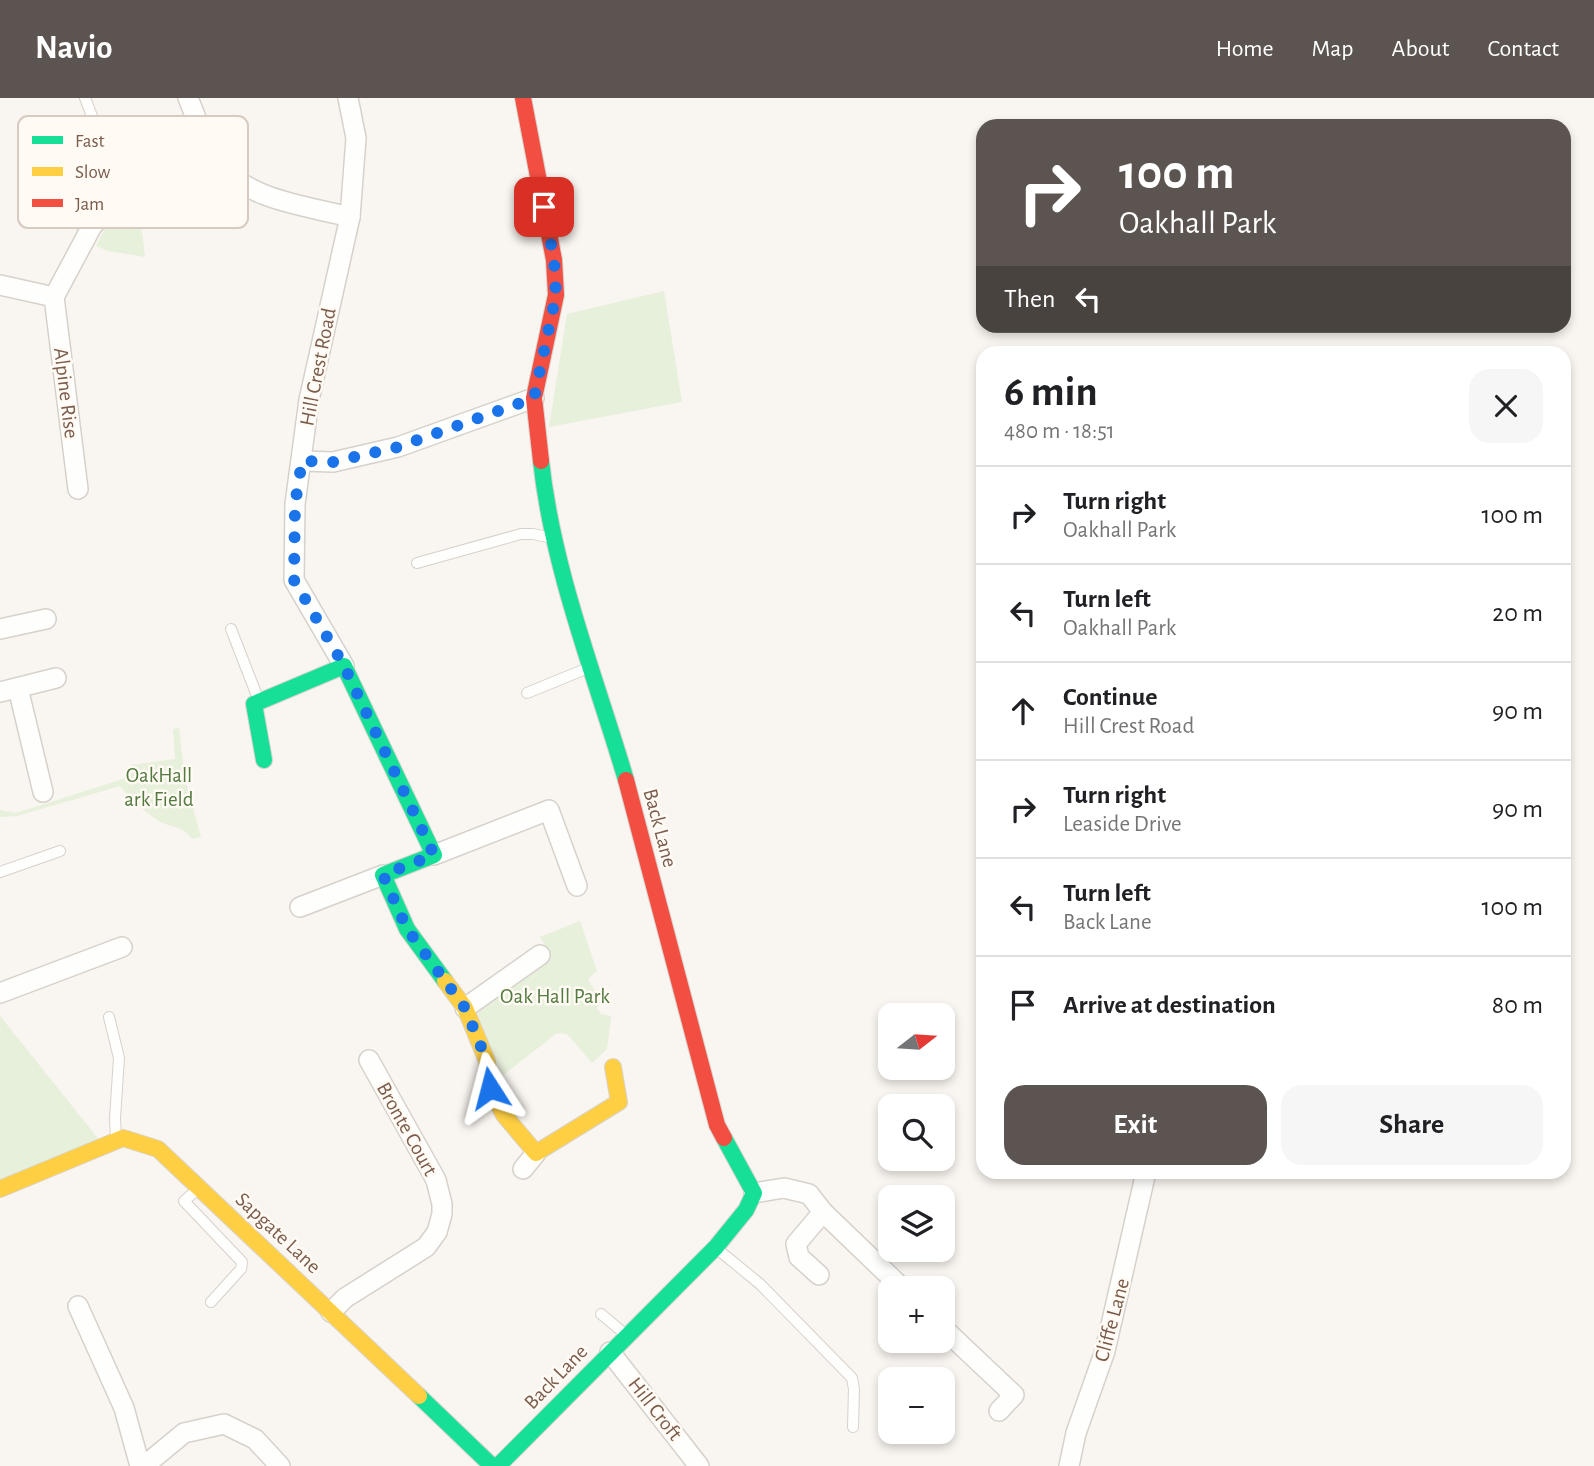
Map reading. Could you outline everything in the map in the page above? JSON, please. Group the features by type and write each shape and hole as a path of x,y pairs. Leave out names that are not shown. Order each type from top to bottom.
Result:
{"street":[{"path":"188,98 195,116"},
{"name":"Hill Crest Road","path":"344,666 294,580 295,504 309,400 350,217 356,138 348,98"},
{"name":"Back Lane","path":"498,1466 716,1247 746,1210 754,1193 717,1125 625,777 589,668 554,538 543,480 534,398 556,295 554,260 523,98"},
{"path":"248,187 258,193 350,217"},
{"path":"0,285 54,297 91,228"},
{"name":"Alpine Rise","path":"54,297 78,489"},
{"path":"302,461 333,462 398,447 534,398"},
{"path":"0,629 46,619"},
{"path":"264,760 254,704 344,666 434,855"},
{"path":"43,792 9,690 56,678"},
{"path":"300,907 549,810 577,886"},
{"path":"383,875 407,929 465,1008 487,1061 490,1088 530,1161 619,1102 613,1068"},
{"path":"0,993 122,947"},
{"path":"465,1008 540,955"},
{"name":"Bronte Court","path":"331,1312 345,1298 426,1247 437,1232 442,1214 436,1180 369,1060"},
{"name":"Sapgate Lane","path":"116,1140 123,1138 158,1149 492,1466"},
{"path":"0,1189 116,1140"},
{"name":"Cliffe Lane","path":"1069,1466 1076,1433 1105,1351 1144,1179"},
{"path":"754,1193 784,1188 808,1194 822,1212 889,1276"},
{"path":"819,1275 799,1256 796,1244 822,1212"},
{"path":"78,1306 124,1408 142,1466 184,1433 225,1424 255,1439 280,1466"},
{"path":"955,1339 1014,1395 999,1411"},
{"name":"Hill Croft","path":"610,1352 699,1466"}],"lane":[{"path":"85,98 92,116"},
{"path":"417,563 520,534 554,538"},
{"path":"231,629 259,702"},
{"path":"527,692 589,668"},
{"path":"0,872 60,850"},
{"path":"109,1017 119,1058 116,1140"},
{"path":"199,1188 184,1201 242,1262 241,1269 211,1302"},
{"path":"716,1247 760,1284 852,1378 853,1427"},
{"path":"601,1314 626,1335"}],"green space":[{"path":"105,228 142,228 145,257 108,251 96,246"},
{"path":"664,291 682,402 549,427 567,314"},
{"name":"OakHall ark Field","path":"179,728 185,779 201,837 192,839 181,829 159,821 138,805 120,786 17,816 0,817 0,810 16,813 123,779 131,765 175,759 173,729"},
{"name":"Oak Hall Park","path":"580,921 597,971 588,979 601,1002 597,1008 601,1014 611,1016 607,1049 592,1063 567,1034 557,1033 501,1077 476,1009 550,953 540,937"},
{"path":"0,1016 104,1146 0,1189"}],"traffic: fast":[{"path":"541,461 565,583 626,780"},
{"path":"264,760 254,704 344,666 434,855 383,875 407,929 445,981"},
{"path":"498,1466 716,1247 746,1210 754,1193 724,1138"},
{"path":"419,1396 492,1466"}],"traffic: slow":[{"path":"445,981 465,1008 487,1061 490,1088 504,1115 536,1153 619,1102 613,1067"},
{"path":"0,1189 123,1138 158,1149 419,1396"}],"traffic: jam":[{"path":"523,98 554,260 556,295 534,398 541,461"},
{"path":"626,780 717,1125 724,1138"}],"route":[{"path":"490,1088 487,1061 465,1008 407,929 383,875 434,855 344,666 294,580 295,504 302,461 333,462 398,447 534,398 556,295 554,260 544,207"}]}
